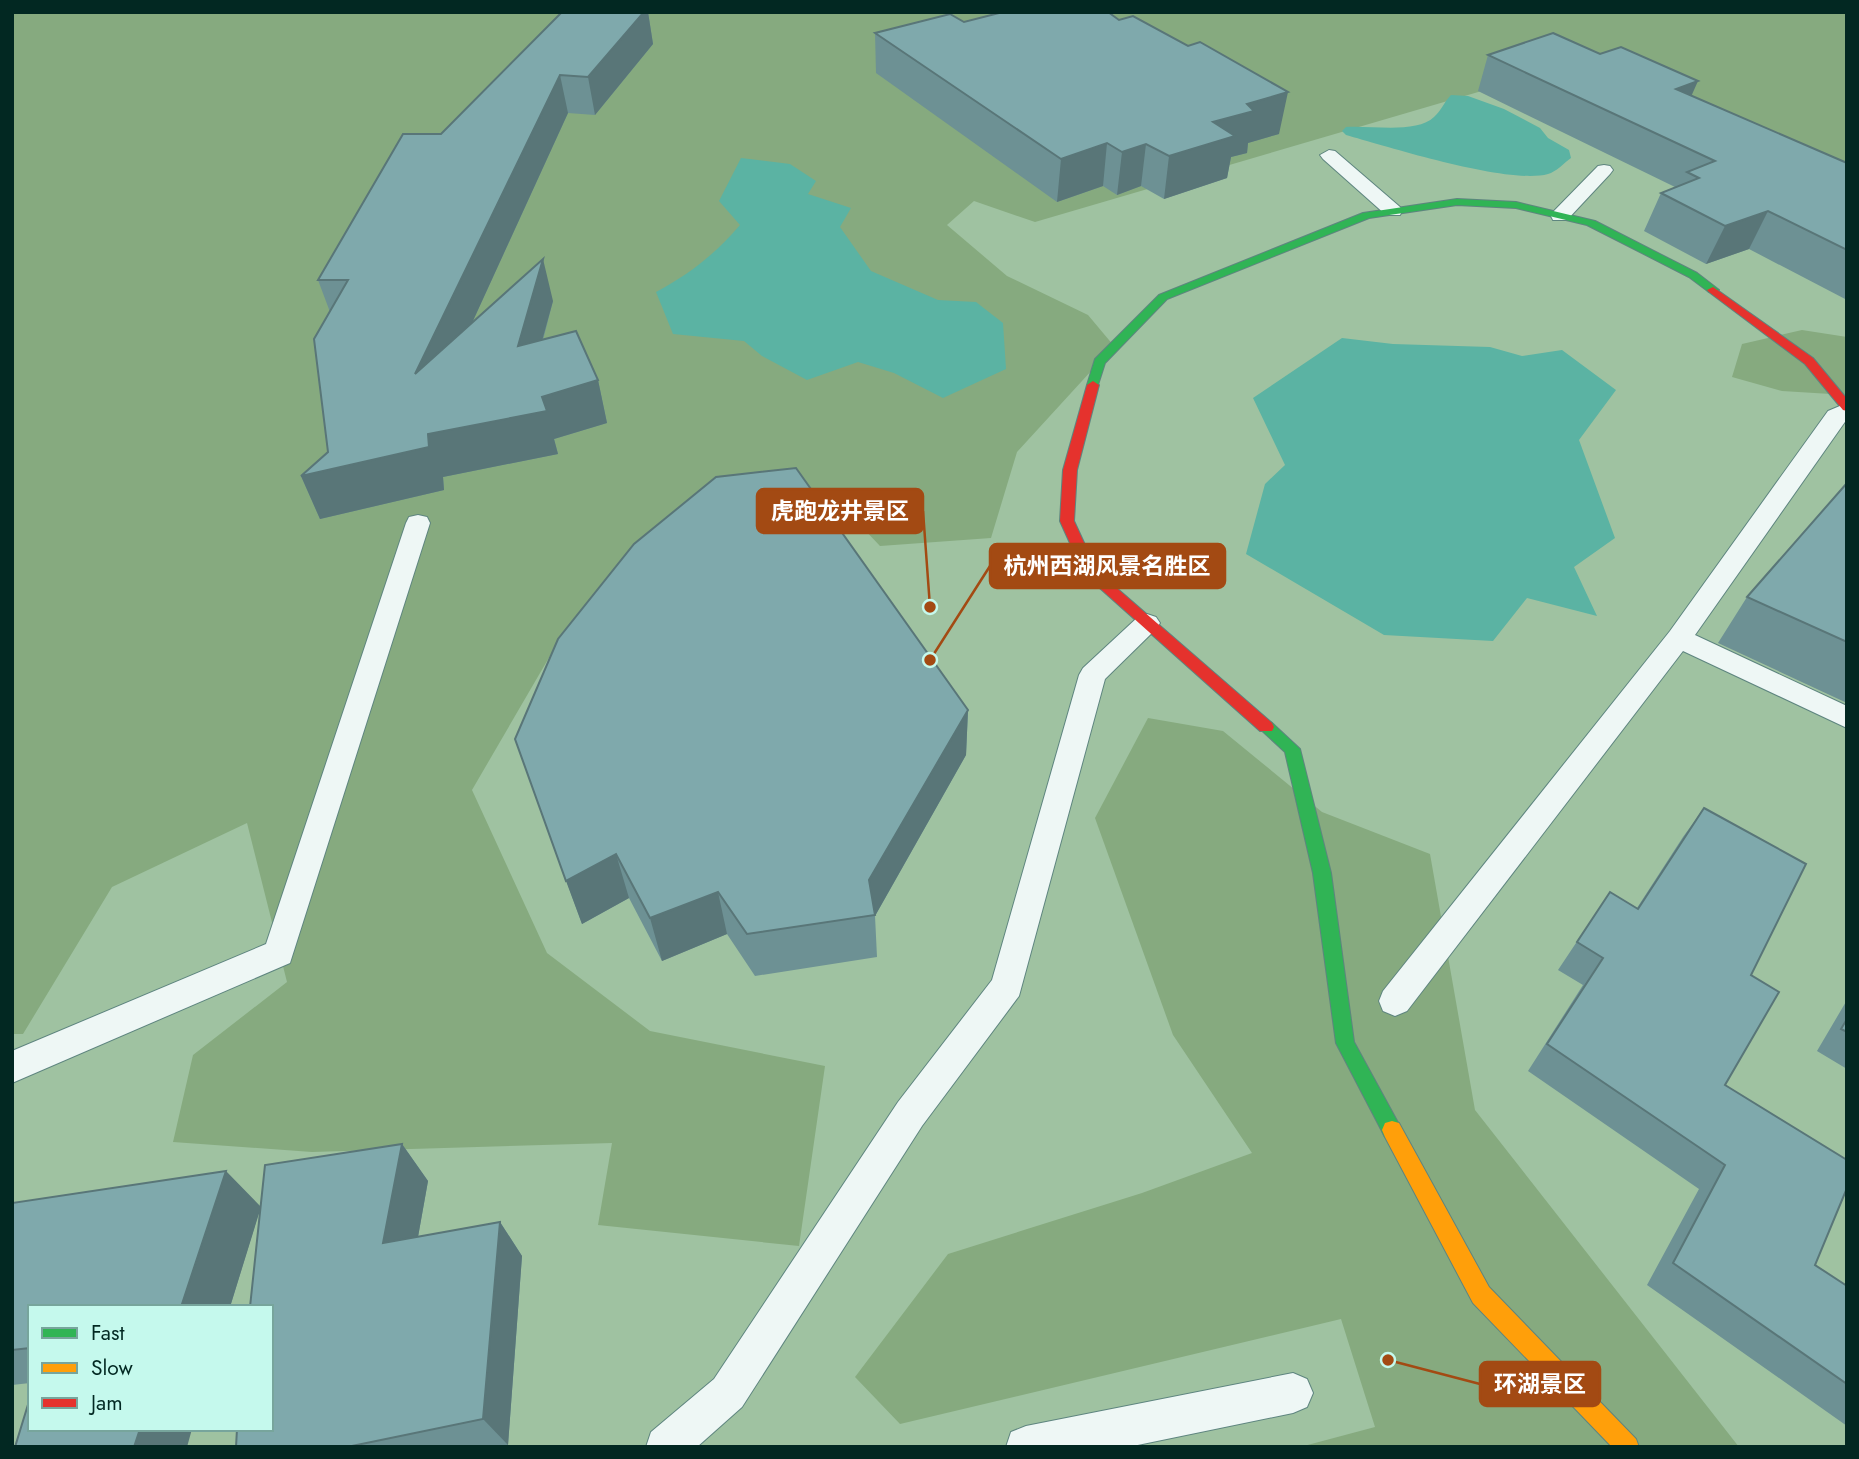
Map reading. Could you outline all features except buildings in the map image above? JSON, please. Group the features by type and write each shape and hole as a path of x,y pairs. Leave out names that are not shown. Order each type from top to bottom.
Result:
{"street":[{"path":"1628,1447 1481,1295 1345,1043 1322,873 1292,749 1091,574 1067,522 1070,470 1099,362 1163,297 1367,215 1457,202 1516,205 1591,223 1693,275 1809,361 1847,409"}],"lane":[{"path":"1329,155 1392,211"},
{"path":"1560,216 1604,170"},
{"path":"1395,1001 1679,638 1836,416 1847,409"},
{"path":"12,1067 279,953 418,523"},
{"path":"666,1447 728,1393 909,1115 1007,986 1093,675 1147,623"},
{"path":"1679,638 1847,718"},
{"path":"1026,1447 1293,1393"}],"shaded area":[{"path":"12,12 1847,12 1847,1447 12,1447"},
{"path":"12,12 1847,12 1847,201 1567,66 1035,222 974,201 947,225 1007,276 1088,315 1114,346 1017,452 991,538 880,546 828,491 691,501 561,637 472,790 547,953 650,1031 825,1066 799,1246 598,1225 612,1143 312,1152 173,1142 193,1055 287,982 247,823 112,887 23,1034 12,1034"},
{"path":"1451,95 1468,96 1504,109 1540,128 1548,138 1569,150 1571,158 1548,174 1506,174 1419,156 1346,135 1342,131 1346,127 1393,128 1426,122 1436,115"},
{"path":"741,158 790,164 816,181 808,194 851,208 840,227 871,271 938,300 976,302 1003,323 1006,369 943,398 894,373 858,362 807,380 762,356 744,341 673,334 656,292 701,263 740,225 719,201"},
{"path":"1802,330 1847,337 1847,395 1782,391 1732,377 1742,344"},
{"path":"1342,338 1393,344 1490,347 1522,356 1562,350 1616,390 1579,440 1615,538 1574,567 1597,616 1527,598 1493,641 1384,635 1246,554 1265,484 1285,465 1253,398"},
{"path":"1148,718 1223,731 1322,812 1430,854 1475,1110 1739,1447 1300,1447 1375,1427 1341,1319 900,1424 855,1377 948,1254 1142,1193 1252,1153 1173,1035 1095,818"}],"traffic: fast":[{"path":"1093,385 1099,362 1163,297 1367,215 1457,202 1516,205 1591,223 1693,275 1713,290"},
{"path":"1266,727 1292,749 1322,873 1345,1043 1392,1130"}],"traffic: slow":[{"path":"1392,1130 1481,1295 1628,1447"}],"traffic: jam":[{"path":"1713,290 1809,361 1847,407"},
{"path":"1093,385 1070,470 1067,521 1091,574 1266,727"}],"place":[{"name":"虎跑龙井景区","path":"930,607"},
{"name":"杭州西湖风景名胜区","path":"930,660"},
{"name":"环湖景区","path":"1388,1360"}]}
